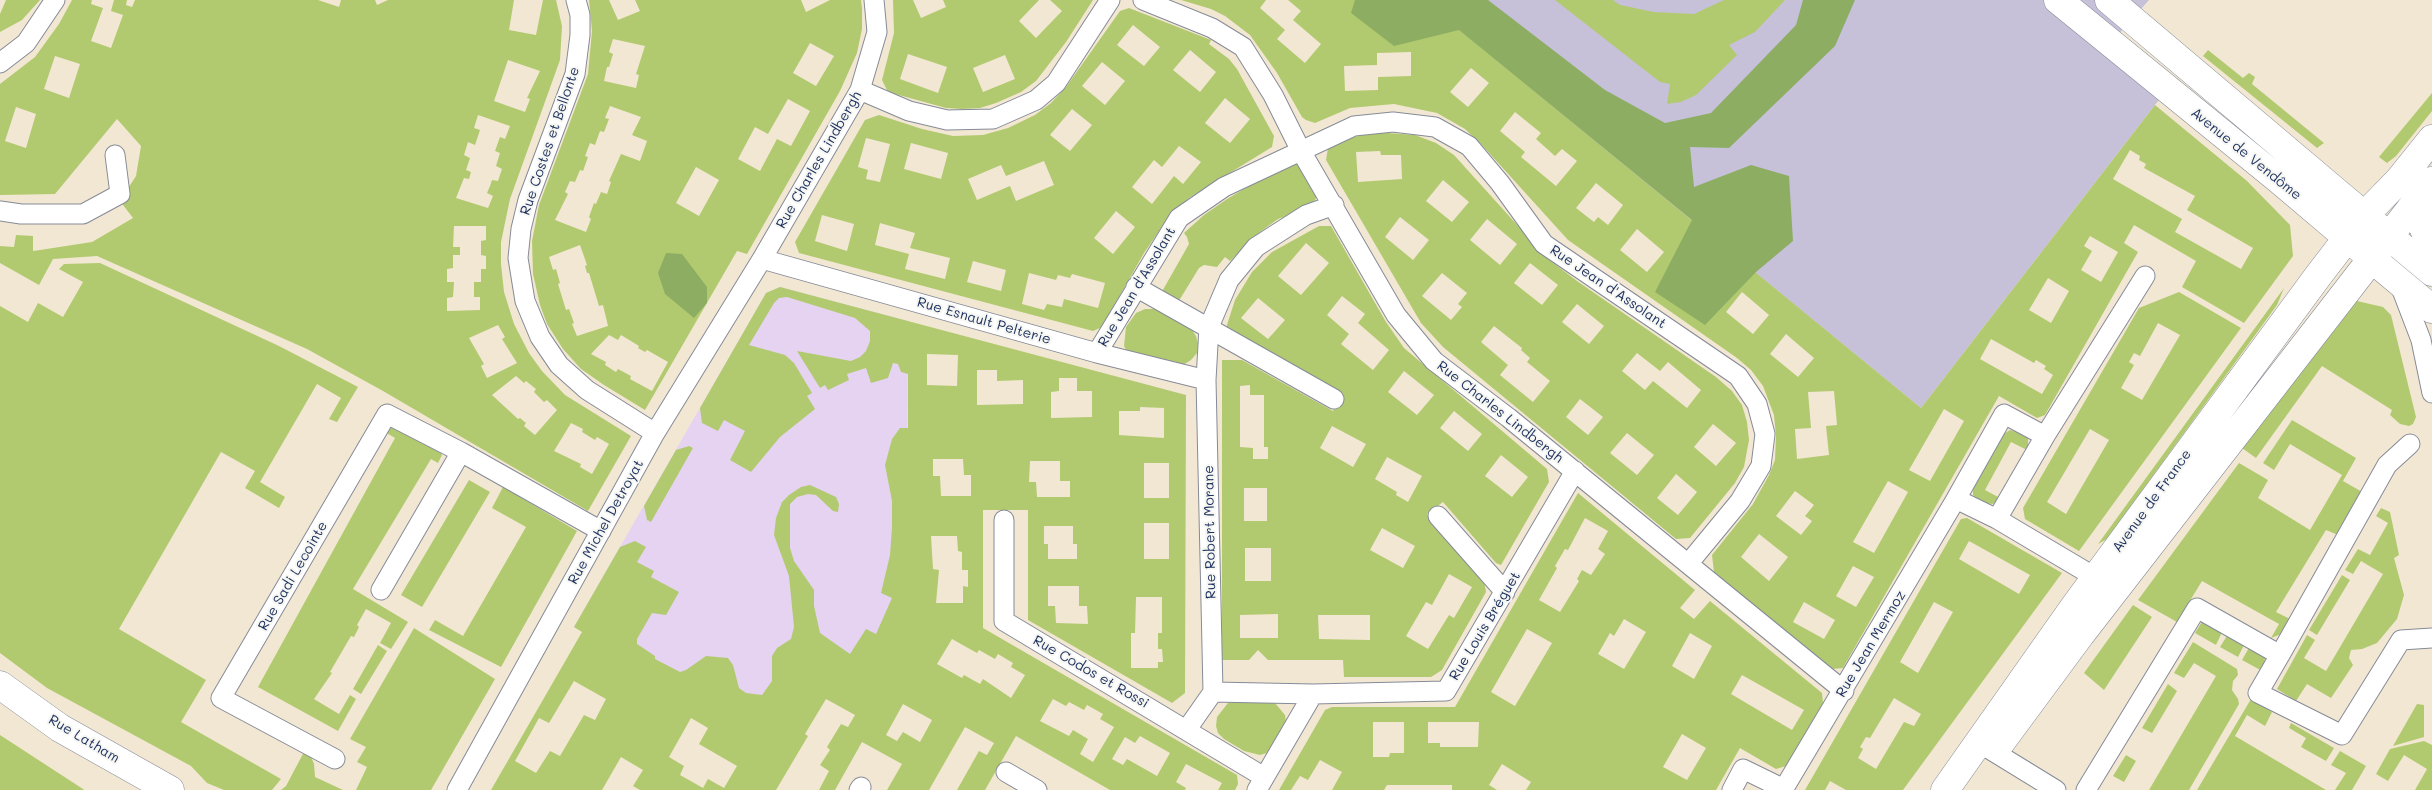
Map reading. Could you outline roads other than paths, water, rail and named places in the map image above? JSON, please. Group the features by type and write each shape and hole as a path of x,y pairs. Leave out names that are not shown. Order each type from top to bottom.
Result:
{"main road":[{"name":"Avenue de Vendôme","path":"2058,0 2432,309"},
{"name":"Avenue de Vendôme","path":"2108,0 2432,272"},
{"name":"Avenue de France","path":"1945,790 1985,747 2105,586 2347,238 2364,216 2399,180 2432,139"},
{"name":"Avenue de France","path":"2105,586 2390,237 2428,187"},
{"path":"2428,187 2422,225 2432,246"},
{"name":"Rue Latham","path":"0,685 60,728 170,790"},
{"name":"Avenue de France","path":"1963,790 1985,747"}],"street":[{"path":"0,63 26,43 55,0"},
{"name":"Rue Costes et Bellonte","path":"576,0 580,15 580,35 575,74 528,200 521,229 518,258 525,301 540,337 559,365 587,390 655,433"},
{"name":"Rue Charles Lindbergh","path":"762,259 860,90 876,32 874,0"},
{"path":"860,90 909,111 947,120 993,119 1036,100 1056,83 1110,0"},
{"name":"Rue Charles Lindbergh","path":"1143,0 1212,28 1243,47 1273,95 1301,151 1396,315 1434,361 1575,471 1844,691"},
{"path":"0,48 20,39 42,21"},
{"name":"Rue Jean d'Assolant","path":"1097,353 1179,218 1224,187 1354,126 1393,122 1435,127 1469,146 1500,183 1544,244 1738,376 1757,404 1765,434 1761,466 1740,501 1688,564"},
{"path":"0,211 21,214 83,214 120,194 115,155"},
{"name":"Rue Robert Morane","path":"1213,692 1206,380 1210,328 1229,280 1256,247 1306,215 1334,205"},
{"name":"Rue Michel Detroyat","path":"457,790 655,433 762,259"},
{"name":"Rue Esnault Pelterie","path":"762,259 1097,353 1206,380"},
{"path":"1997,519 2044,436 2145,276"},
{"path":"2398,281 2422,340 2432,393"},
{"path":"1136,286 1334,399"},
{"path":"2422,340 2432,319"},
{"name":"Rue Sadi Lecointe","path":"335,760 221,698 387,414 461,452 601,531"},
{"name":"Rue Jean Mermoz","path":"1732,790 1743,769 1783,789 1844,691 2004,414 2044,436"},
{"path":"2410,444 2387,465 2258,693 2342,735 2401,640 2432,638"},
{"path":"381,590 461,452"},
{"name":"Rue Louis Bréguet","path":"1213,692 1313,694 1446,691 1575,471"},
{"path":"1956,499 1997,519 2105,586"},
{"path":"1438,516 1505,592"},
{"name":"Rue Codos et Rossi","path":"1004,520 1004,621 1187,729 1261,783"},
{"path":"2086,790 2197,608 2280,655"},
{"path":"1187,729 1213,692"},
{"path":"1261,783 1313,694"},
{"path":"1985,747 2056,790"},
{"path":"1006,772 1037,790"}]}
